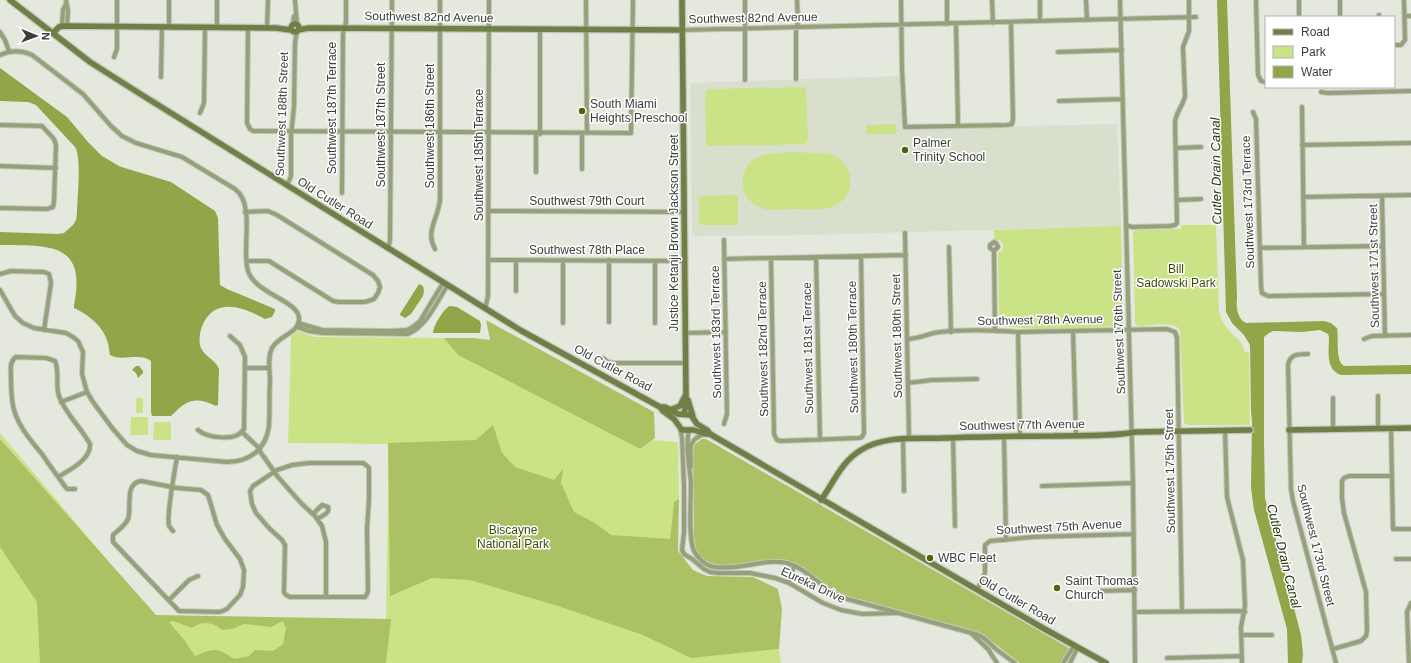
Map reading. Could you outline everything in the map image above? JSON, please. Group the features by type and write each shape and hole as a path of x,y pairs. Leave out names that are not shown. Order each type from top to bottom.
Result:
{"main road":[{"name":"Old Cutler Road","path":"11,0 97,66 445,285 544,344 660,407 679,426"},
{"name":"Justice Ketanji Brown Jackson Street","path":"682,0 686,333 686,394 684,414"},
{"name":"Southwest 82nd Avenue","path":"65,26 682,30"},
{"path":"53,33 59,27 65,26"},
{"name":"Justice Ketanji Brown Jackson Street","path":"686,394 693,418"},
{"path":"670,410 680,406 686,394"},
{"name":"Old Cutler Road","path":"660,407 665,407 678,414 684,414"},
{"path":"684,414 689,414 693,418 693,426 689,430 685,431 679,426 679,420 684,414"},
{"name":"Old Cutler Road","path":"693,418 698,425 707,430 708,434"},
{"path":"1289,430 1411,428"},
{"name":"Old Cutler Road","path":"689,430 708,434 1075,647 1106,663"},
{"name":"Southwest 77th Avenue","path":"821,500 838,472 853,456 865,448 878,443 906,439 953,437 1250,430"}],"street":[{"path":"114,57 118,49 117,0"},
{"path":"169,0 169,27"},
{"path":"217,0 217,28"},
{"path":"267,28 268,0"},
{"name":"Southwest 188th Street","path":"287,186 291,176 294,107 295,0"},
{"name":"Southwest 187th Terrace","path":"342,193 342,34 346,22 346,0"},
{"name":"Southwest 187th Street","path":"388,249 390,240 392,0"},
{"name":"Southwest 186th Street","path":"435,249 431,243 431,238 439,204 440,0"},
{"name":"Southwest 185th Terrace","path":"485,309 488,296 489,0"},
{"path":"582,169 586,0"},
{"path":"248,28 247,123 250,130 257,132 292,131 538,134 631,133 633,0"},
{"path":"745,0 745,80"},
{"path":"796,79 797,0"},
{"path":"901,0 905,127 1012,124 1011,22"},
{"path":"947,0 947,24"},
{"path":"992,0 992,23"},
{"path":"1040,0 1040,21"},
{"path":"1086,0 1086,20"},
{"name":"Southwest 176th Street","path":"1120,0 1132,433 1135,663"},
{"path":"1126,225 1132,227 1172,226 1176,224 1178,219 1175,122 1176,114 1183,102 1184,96 1184,47 1189,31 1189,0"},
{"path":"1256,0 1258,75 1260,80 1265,82"},
{"path":"1299,0 1299,16"},
{"path":"1340,0 1340,16"},
{"path":"1395,45 1403,44 1405,37 1404,0"},
{"path":"65,26 68,14 66,2"},
{"path":"65,26 62,14 66,2"},
{"path":"1405,14 1411,12"},
{"path":"62,14 68,14"},
{"path":"1405,14 1411,16"},
{"name":"Southwest 82nd Avenue","path":"682,30 902,26 1196,17"},
{"path":"956,24 958,126"},
{"path":"161,77 162,27"},
{"path":"200,113 204,103 205,28"},
{"path":"536,172 540,30"},
{"path":"0,32 6,40 9,51"},
{"path":"1058,52 1122,50"},
{"path":"0,55 9,51 20,51 30,54 77,88 113,129 127,139 180,156 234,188 242,197 245,212 248,272 261,288 294,308 298,314 298,325 292,332 280,338 273,346 270,355 269,429 259,450 250,457 236,462 224,462 146,454 128,446 117,435 87,392 82,374 83,352 80,344 72,336 66,333 30,327 19,320 0,290"},
{"path":"1321,92 1411,91"},
{"path":"1059,101 1123,99"},
{"path":"1302,107 1304,247"},
{"name":"Southwest 173rd Terrace","path":"1253,112 1256,119 1262,293 1268,296 1384,294"},
{"path":"0,125 41,126 56,141 56,168 53,206 46,209 0,208"},
{"path":"1302,145 1411,143"},
{"path":"1176,148 1201,148"},
{"path":"0,166 56,168"},
{"path":"1303,197 1411,195"},
{"name":"Southwest 171st Street","path":"1382,196 1385,336"},
{"path":"1177,200 1201,199"},
{"path":"245,212 266,211 274,213 376,278 379,284 379,292 375,299 370,302 336,302 266,260 247,261"},
{"name":"Southwest 79th Court","path":"488,211 685,212"},
{"name":"Southwest 180th Street","path":"905,233 908,383 906,439"},
{"name":"Southwest 183rd Terrace","path":"724,240 727,414 724,424"},
{"path":"1260,248 1383,246"},
{"path":"949,247 951,332"},
{"path":"994,251 995,331"},
{"path":"724,259 906,255"},
{"name":"Southwest 180th Terrace","path":"820,440 862,437 864,431 861,256"},
{"name":"Southwest 181st Terrace","path":"816,257 820,440"},
{"name":"Southwest 182nd Terrace","path":"771,258 774,432 776,438 781,441 820,440"},
{"name":"Southwest 78th Place","path":"488,260 685,261"},
{"path":"516,260 516,291"},
{"path":"563,260 563,323"},
{"path":"609,260 609,322"},
{"path":"655,261 655,323"},
{"path":"0,274 12,271 44,272 49,274 51,283 44,330"},
{"path":"298,325 309,331 322,333 407,332 416,330 422,324 445,285"},
{"name":"Southwest 78th Avenue","path":"907,339 917,339 936,333 951,332 1129,329 1173,330"},
{"name":"Southwest 175th Street","path":"1173,330 1176,333 1177,338 1182,612"},
{"path":"1073,331 1076,435"},
{"path":"686,333 726,332"},
{"path":"1018,332 1020,436"},
{"path":"1364,339 1372,336 1411,335"},
{"path":"198,430 206,435 227,437 235,437 242,432 244,424 245,357 241,347 230,336"},
{"name":"Southwest 173rd Street","path":"1308,354 1293,356 1289,359 1287,368 1292,497 1336,663"},
{"path":"58,477 78,464 90,449 89,442 61,402 57,389 55,361 49,358 16,357 12,360 11,366 11,395 16,414 28,436 58,477 67,489 75,489"},
{"path":"603,358 608,362 613,363 686,364"},
{"path":"245,368 269,368"},
{"path":"908,383 932,380 977,379"},
{"path":"61,402 87,392"},
{"path":"1378,396 1378,428"},
{"path":"1333,398 1334,429"},
{"path":"679,426 682,442 684,522 682,550 684,554 708,571 710,566 702,561 695,553 691,536 690,482 691,444 695,438 708,434"},
{"path":"1391,428 1393,529 1411,529"},
{"path":"689,430 687,447 690,482"},
{"path":"1225,430 1227,496 1244,564 1245,612 1241,635 1242,663"},
{"path":"242,432 259,450 274,472 301,503 318,519 322,526 326,540 326,597"},
{"path":"1004,436 1006,540"},
{"path":"953,437 955,526"},
{"path":"904,491 906,439"},
{"path":"173,531 169,524 172,487 177,457"},
{"path":"304,463 362,463 367,466 369,473 367,529 369,564 368,590 366,595 360,597 287,596 284,591 285,545 256,513 252,504 250,492 253,486 274,472 289,466 304,463"},
{"path":"1333,649 1358,642 1365,638 1368,631 1366,596 1344,513 1341,492 1342,482 1344,478 1351,476 1392,476"},
{"path":"141,481 172,487 204,491 208,496 214,518 221,533 239,558 244,568 242,592 237,600 224,611 182,611 176,609 115,544 113,540 114,535 123,526 128,518 130,490 134,483 141,481"},
{"path":"1042,486 1133,483"},
{"path":"313,514 322,505 328,507 328,512 318,519"},
{"name":"Southwest 75th Avenue","path":"977,590 985,573 986,544 993,540 1134,534"},
{"path":"690,558 695,553"},
{"path":"1396,559 1411,559"},
{"name":"Eureka Drive","path":"710,566 720,568 774,562 787,563 806,572 824,588 834,594 981,636 1015,663"},
{"path":"753,573 754,564"},
{"path":"739,566 739,572"},
{"path":"789,583 794,566"},
{"name":"Eureka Drive","path":"708,571 715,573 753,573 771,577 789,583 817,600 836,609 858,614 898,613"},
{"path":"169,600 189,580 198,576"},
{"path":"1099,591 1135,590"},
{"path":"1409,663 1407,612 1411,603"},
{"path":"877,614 879,608"},
{"path":"1135,612 1245,612"},
{"name":"Eureka Drive","path":"971,634 988,649 997,663"},
{"path":"1241,635 1272,634"},
{"path":"988,649 991,644"},
{"path":"1063,663 1075,647"},
{"path":"1070,663 1076,652 1075,647"},
{"path":"1167,658 1242,656"}],"shaded area":[{"name":"Palmer Trinity School","path":"901,76 904,129 1117,124 1121,226 807,235 692,236 690,83"}],"green space":[{"path":"804,87 806,90 808,141 805,144 708,146 706,144 705,92 708,89"},
{"path":"896,124 896,134 866,134 866,125"},
{"path":"781,152 819,153 832,155 840,159 849,172 849,190 845,198 832,207 817,209 763,209 753,204 745,194 742,182 743,176 749,164 755,159 771,153"},
{"path":"736,195 738,197 738,225 701,225 699,223 699,197"},
{"name":"Bill Sadowski Park","path":"1181,225 1216,225 1219,312 1226,327 1240,342 1245,352 1249,352 1250,425 1187,425 1184,423 1180,330 1177,327 1167,325 1138,326 1135,323 1133,232 1135,230 1181,229"},
{"name":"Bill Sadowski Park","path":"1121,226 1123,324 1121,326 1037,329 1007,326 999,323 998,253 1003,250 1003,245 1001,241 994,239 994,230"},
{"path":"486,320 654,412 655,438 640,449 458,355 444,338 474,338 490,340"},
{"name":"Biscayne National Park","path":"298,331 315,337 444,338 450,345 478,365 640,449 652,440 678,442 679,499 674,502 670,540 664,539 698,657 779,649 781,663 0,663 0,433 157,619 386,619 389,444 288,443 291,336"},
{"path":"136,398 143,398 143,413 136,413"},
{"path":"131,417 148,417 148,435 130,435"},
{"path":"154,422 171,422 171,440 153,440"},
{"path":"493,425 502,453 515,467 554,480 563,469 561,483 574,512 595,523 611,535 670,539 674,502 679,499 678,551 693,570 707,576 753,577 778,589 782,609 779,649 691,658 643,635 555,605 470,580 432,578 390,596 388,443 476,440"},
{"path":"0,439 156,615 391,619 386,663 40,663 37,602 0,547","holes":["173,621 192,628 196,625 207,623 215,625 222,630 232,629 244,624 271,627 283,621 286,628 283,644 273,651 255,650 249,656 234,659 223,652 215,650 207,651 195,656 169,622"]},
{"path":"702,439 706,439 1069,648 1063,660 1060,663 1020,663 978,632 833,591 803,567 783,559 722,567 715,566 707,562 699,555 696,549 694,536 693,453 695,444"}],"water":[{"path":"1217,0 1227,0 1237,305 1239,315 1246,323 1324,321 1331,323 1337,328 1338,354 1341,363 1344,366 1411,365 1411,374 1341,375 1332,369 1329,359 1329,337 1328,334 1320,330 1302,332 1273,331 1264,337 1265,498 1301,635 1303,654 1302,663 1288,663 1287,629 1254,510 1251,488 1252,422 1250,345 1244,335 1232,323 1226,312"},
{"path":"0,68 67,117 102,156 119,166 171,182 215,211 218,218 220,285 275,309 272,317 265,319 240,308 223,307 215,310 209,315 203,324 200,336 201,348 219,369 218,405 216,406 202,401 191,401 182,406 171,416 152,416 151,361 142,357 120,358 110,355 108,343 103,331 85,314 74,308 77,284 75,269 69,258 60,251 48,248 0,245 0,232 58,234 64,233 73,225 76,220 77,213 79,169 75,147 36,105 28,102 0,101"},
{"path":"419,284 423,286 423,296 411,314 405,318 400,314"},
{"path":"450,306 457,307 480,321 480,333 433,333 439,318"},
{"path":"136,366 139,366 143,371 138,378 136,373 132,370"}],"place":[{"name":"South Miami Heights Preschool","path":"582,111"},
{"name":"Palmer Trinity School","path":"905,150"},
{"name":"WBC Fleet","path":"930,558"},
{"name":"Saint Thomas Church","path":"1057,588"}],"water label":[{"name":"Cutler Drain Canal","path":"1216,171"},
{"name":"Cutler Drain Canal","path":"1284,556"}]}
